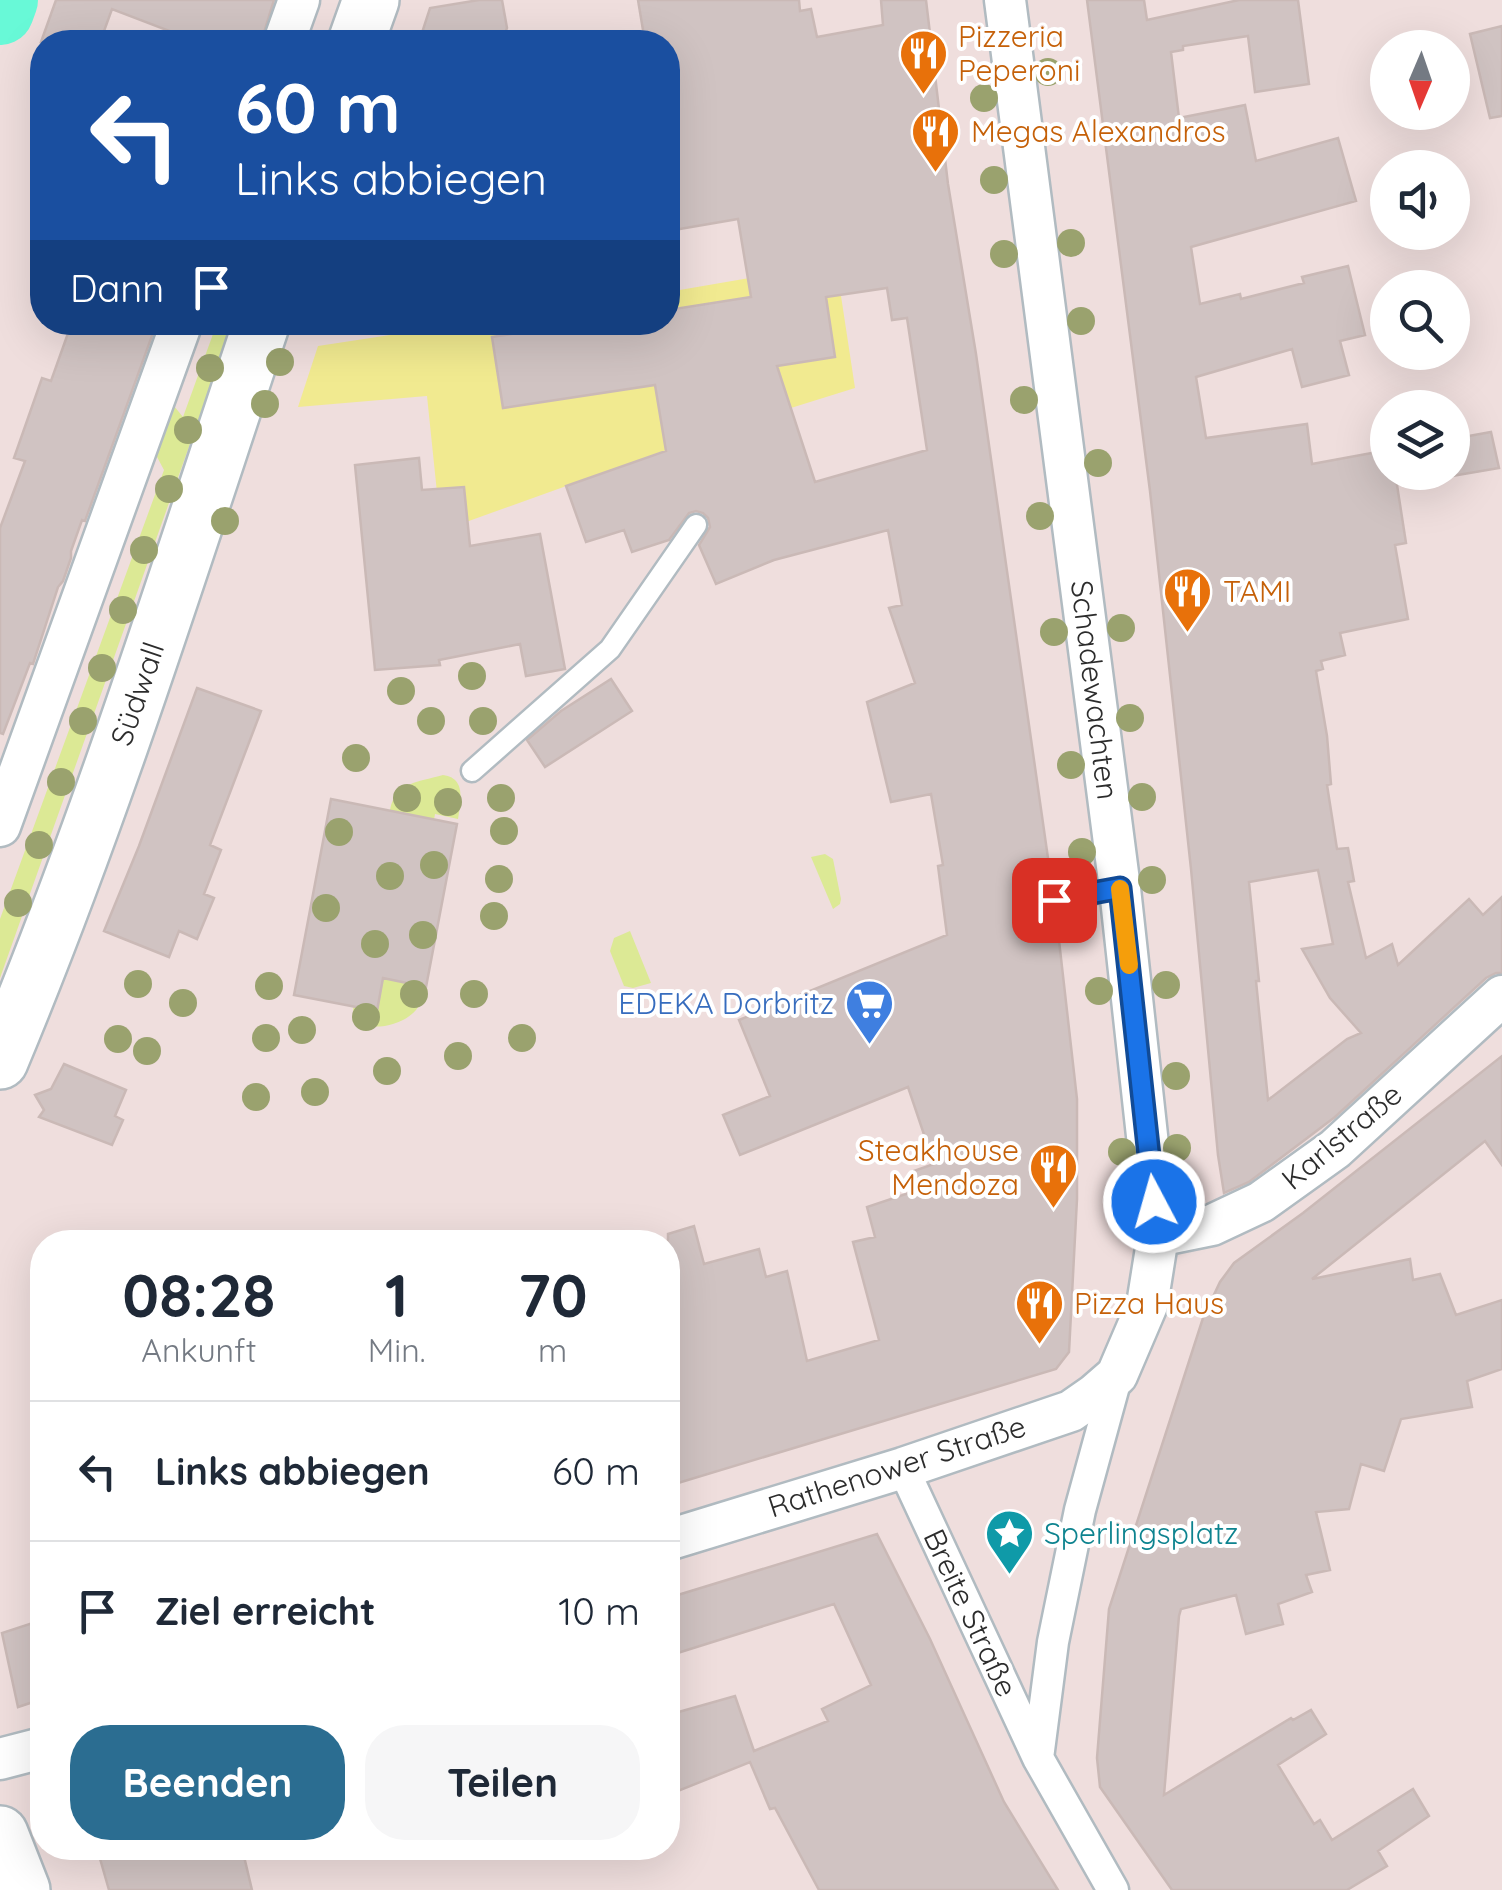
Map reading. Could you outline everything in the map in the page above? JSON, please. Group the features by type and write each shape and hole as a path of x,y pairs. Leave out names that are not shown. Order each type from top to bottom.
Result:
{"main road":[{"path":"360,30 370,0"},
{"name":"Südwall","path":"0,1061 93,827 258,335"},
{"path":"0,1834 22,1890"}],"street":[{"path":"288,30 299,0"},
{"name":"Schadewachten","path":"1005,0 1120,888 1158,1236 1148,1305 1117,1375"},
{"path":"0,826 177,335"},
{"name":"Karlstraße","path":"1158,1236 1212,1225 1261,1202 1334,1149 1502,996"},
{"name":"Rathenower Straße","path":"680,1536 1071,1411 1117,1375"},
{"name":"Breite Straße","path":"1038,1758 1054,1642 1080,1510 1117,1375"},
{"name":"Breite Straße","path":"902,1468 1038,1758 1113,1890"},
{"path":"0,1760 30,1751"}],"lane":[{"path":"472,771 610,649 696,526"},
{"path":"1054,900 1120,888"}],"green space":[{"path":"213,335 229,335 0,978 0,919 164,470 156,455 174,406 183,417"},
{"path":"443,775 459,785 458,819 435,814 428,854 450,860 448,874 425,870 437,929 434,943 411,939 403,982 426,987 424,996 416,1010 403,1020 378,1027 361,1024 354,1021 353,1007 377,1011 413,816 390,810 403,788"},
{"path":"825,854 833,859 841,899 833,909 811,857"},
{"path":"630,931 651,983 633,988 624,986 610,951 614,938"}],"shaded area":[{"path":"836,263 855,388 733,426 441,531 427,396 298,407 318,346 390,335 680,335 680,290"}],"building":[{"path":"56,0 274,0 265,30 167,30 112,9 104,30 45,30"},
{"path":"502,0 507,28 423,30 430,8"},
{"path":"638,0 799,0 800,11 811,9 817,37 883,25 881,0 926,0 948,184 1052,886 1040,901 1044,909 1056,914 1077,1099 1077,1199 1069,1352 1056,1369 680,1482 680,1230 694,1226 704,1264 759,1249 766,1277 787,1271 807,1361 879,1340 853,1242 875,1237 867,1207 918,1190 911,1172 934,1164 908,1087 740,1155 723,1115 770,1096 739,1020 947,935 938,866 943,865 931,794 891,802 867,702 915,683 889,608 902,605 888,530 774,560 716,584 699,545 710,527 703,513 689,513 669,540 632,552 624,530 586,542 566,486 666,451 655,385 503,408 492,337 680,335 680,308 751,297 738,219 680,229 680,30 643,30","holes":["887,288 892,320 907,318 927,450 815,482 777,366 835,357 826,297"]},
{"path":"1087,0 1144,0 1147,20 1239,0 1298,0 1309,84 1255,92 1248,36 1183,46 1183,50 1171,52 1179,118 1245,105 1256,161 1338,138 1356,201 1191,247 1200,304 1240,294 1241,299 1304,283 1302,277 1348,266 1365,335 1340,341 1349,375 1302,387 1292,349 1196,377 1206,438 1307,424 1312,464 1370,453 1370,490 1398,490 1406,543 1395,545 1408,619 1340,633 1345,655 1321,661 1323,669 1316,671 1327,736 1331,784 1327,785 1337,849 1348,848 1354,881 1348,882 1366,958 1392,944 1398,965 1469,899 1483,915 1502,897 1502,973 1486,978 1335,1117 1249,1182 1224,1193 1150,491","holes":["1318,870 1333,944 1302,949 1330,998 1361,1033 1347,1039 1268,1100 1249,882"]},
{"path":"1502,26 1502,116 1490,118 1470,34"},
{"path":"67,335 152,335 85,521 82,520 33,664 30,663 3,734 0,528 25,461 14,458 42,378 51,381"},
{"path":"1491,432 1499,468 1470,473 1470,436"},
{"path":"419,458 422,490 464,487 470,546 540,534 565,669 526,676 520,644 439,660 440,665 375,670 355,465"},
{"path":"611,679 632,711 545,767 527,740 561,711"},
{"path":"197,688 261,711 210,845 221,850 204,894 214,898 197,939 179,931 169,957 104,931"},
{"path":"331,799 457,824 426,987 383,978 377,1011 294,995"},
{"path":"1502,1056 1502,1165 1485,1141 1312,1279 1410,1259 1413,1280 1440,1274 1456,1315 1502,1300 1502,1369 1467,1381 1472,1407 1401,1419 1384,1471 1361,1464 1349,1509 1316,1512 1330,1570 1306,1575 1312,1592 1278,1604 1283,1624 1246,1634 1236,1595 1181,1609 1179,1616 1164,1795 1291,1718 1311,1710 1326,1734 1278,1765 1314,1824 1320,1820 1332,1840 1413,1789 1429,1816 1378,1851 1387,1866 1347,1890 1172,1890 1100,1787 1097,1758 1109,1609 1203,1318 1234,1263"},
{"path":"64,1064 126,1090 115,1116 123,1120 112,1145 39,1117 44,1110 35,1095 51,1089"},
{"path":"877,1534 1004,1802 1058,1890 819,1890 775,1808 770,1809 750,1762 680,1790 680,1712 735,1696 754,1751 828,1721 822,1709 871,1685 834,1604 680,1652 680,1594"},
{"path":"30,1624 30,1703 18,1707 2,1633"},
{"path":"100,1860 245,1860 252,1890 109,1890"}],"waterway":[{"path":"0,11 4,0"}],"slow traffic":[{"path":"1120,889 1129,965"}],"place":[{"name":"Pizzeria Peperoni","path":"923,96"},
{"name":"Megas Alexandros","path":"936,174"},
{"name":"TAMI","path":"1188,634"},
{"name":"EDEKA Dorbritz","path":"869,1046"},
{"name":"Steakhouse Mendoza","path":"1054,1210"},
{"name":"Pizza Haus","path":"1039,1346"},
{"name":"Sperlingsplatz","path":"1009,1576"}],"route":[{"path":"1054,900 1120,888 1154,1202"}]}
